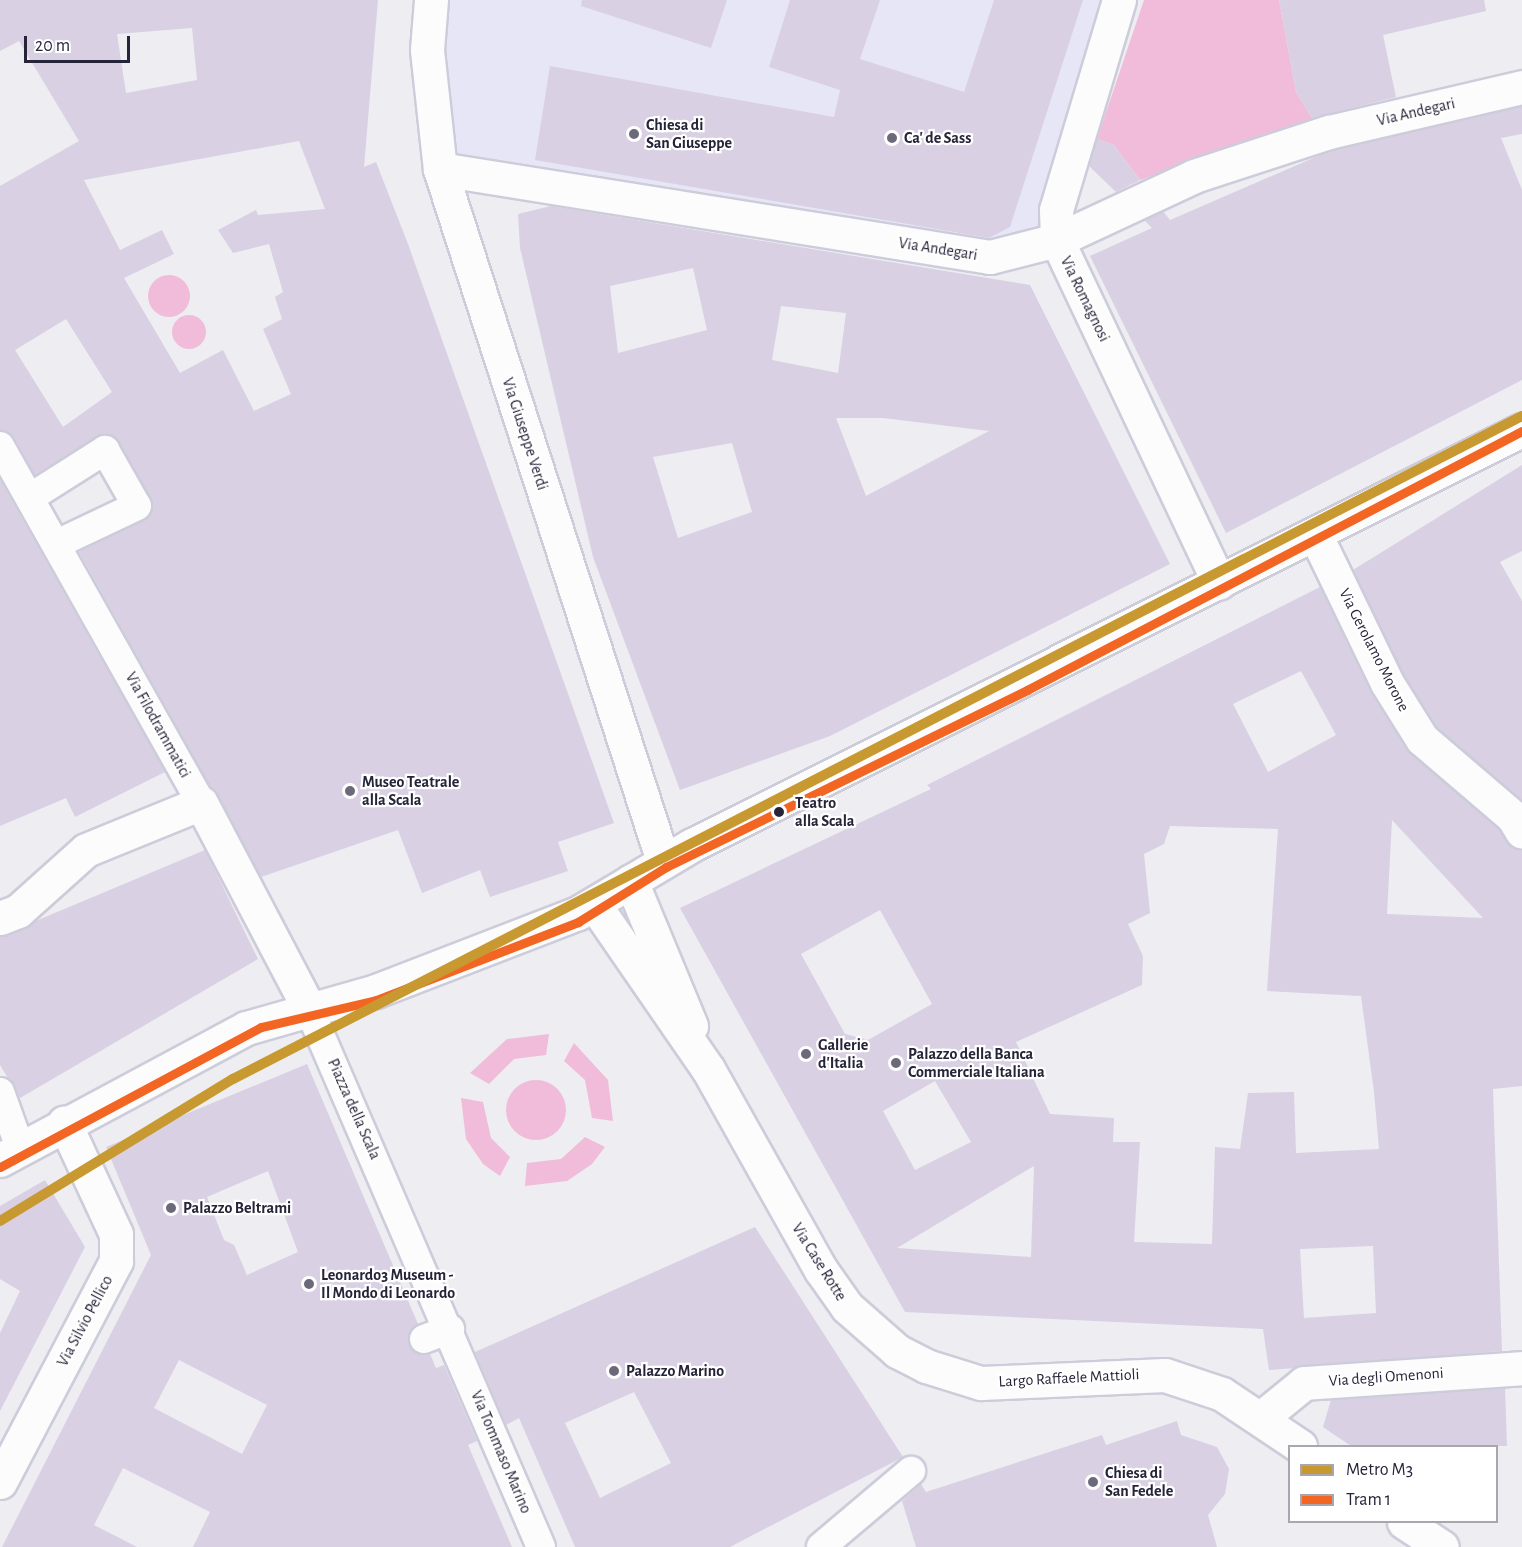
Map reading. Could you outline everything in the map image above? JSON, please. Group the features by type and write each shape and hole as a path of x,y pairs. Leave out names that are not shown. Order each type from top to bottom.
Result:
{"street":[{"name":"Via Giuseppe Verdi","path":"431,0 427,50 440,169 663,861"},
{"name":"Via Romagnosi","path":"1119,0 1056,210 1057,240 1219,583"},
{"name":"Via Andegari","path":"440,169 990,257 1057,240 1194,176 1329,132 1522,87"},
{"path":"0,1092 10,1154 64,1122 246,1028 419,976 594,904 663,861 1522,430"},
{"name":"Via Filodrammatici","path":"0,446 57,543 201,803 309,1009"},
{"path":"31,497 105,450 137,506 57,543"},
{"name":"Via Gerolamo Morone","path":"1316,534 1387,683 1422,739 1513,817 1522,832"},
{"path":"0,918 18,911 86,850 201,803"},
{"path":"631,881 708,1069"},
{"path":"594,904 708,1069"},
{"name":"Piazza della Scala","path":"309,1009 462,1357"},
{"name":"Via Case Rotte","path":"708,1069 788,1212 841,1298 878,1336"},
{"name":"Via Silvio Pellico","path":"0,1482 116,1261 116,1234 64,1122"},
{"path":"424,1340 450,1329"},
{"name":"Largo Raffaele Mattioli","path":"878,1336 926,1366 981,1383 1165,1375 1222,1394 1299,1445"},
{"name":"Via Tommaso Marino","path":"462,1357 541,1547"},
{"name":"Via degli Omenoni","path":"1261,1418 1304,1383 1522,1368"},
{"path":"821,1547 911,1471"},
{"path":"1407,1523 1443,1547"}],"shaded area":[{"path":"435,0 1118,0 1054,238 1007,251 440,162"},
{"path":"1144,0 1279,0 1296,92 1315,123 1140,180 1114,145 1097,139"},
{"path":"169,275 184,281 190,296 184,311 169,317 154,311 148,296 154,281"},
{"path":"189,315 201,320 206,332 201,344 189,349 177,344 172,332 177,320"},
{"path":"549,1034 546,1055 514,1059 489,1084 470,1073 507,1039"},
{"path":"574,1043 608,1080 613,1121 592,1118 585,1080 564,1061"},
{"path":"536,1080 557,1089 566,1110 557,1131 536,1140 515,1131 506,1110 515,1089"},
{"path":"461,1098 483,1102 491,1138 510,1157 500,1176 483,1164 466,1139"},
{"path":"585,1137 605,1147 592,1164 567,1181 525,1186 527,1163 561,1159"}],"building":[{"path":"0,0 378,0 364,167 376,162 408,244 614,823 558,842 568,871 490,897 480,870 422,893 398,830 261,877 79,552 151,514 151,498 119,442 113,435 97,436 35,475 14,437 0,430 0,186 79,141 19,41 0,51","holes":["192,28 197,80 126,93 117,34","299,141 325,209 258,215 256,210 218,230 233,253 269,244 283,292 275,297 282,319 263,329 291,394 254,411 223,350 180,373 124,278 174,254 162,230 120,250 84,180","66,319 112,392 63,427 15,350"]},
{"path":"582,0 727,0 711,48 581,6"},
{"name":"Ca' de Sass","path":"790,0 880,0 860,59 964,92 994,0 1083,0 1010,227 989,238 535,160 550,66 834,117 840,90 769,67"},
{"path":"1279,0 1484,0 1486,11 1383,35 1396,97 1312,118 1296,92"},
{"path":"1522,106 1522,134 1501,138 1522,190 1522,380 1226,533 1090,256 1152,228 1144,220 1163,211 1170,220 1327,152"},
{"path":"1097,139 1114,145 1140,180 1116,192 1089,166"},
{"path":"551,206 1030,285 1170,564 830,736 680,790 593,557 520,248 518,214","holes":["693,268 707,330 618,353 610,286","781,306 846,313 838,373 772,360","836,418 883,418 989,431 866,496","732,443 752,512 678,538 653,457"]},
{"path":"1522,465 1522,551 1500,562 1522,601 1522,800 1436,727 1403,674 1353,570"},
{"path":"0,480 165,772 75,817 66,798 0,826"},
{"path":"1320,587 1370,691 1406,749 1498,829 1512,848 1522,851 1522,1086 1493,1089 1502,1351 1269,1370 1263,1329 905,1312 680,908 931,789 927,785","holes":["1301,671 1336,735 1268,772 1233,704","1392,820 1483,918 1387,914","1170,826 1278,829 1267,991 1361,996 1379,1149 1296,1153 1294,1092 1248,1093 1240,1149 1215,1147 1212,1244 1134,1242 1140,1142 1113,1142 1114,1118 1050,1114 1016,1042 1142,985 1143,956 1128,924 1150,913 1144,854 1164,844","880,910 932,1004 868,1040 845,1034 801,954","935,1081 971,1142 915,1170 883,1111","1034,1166 1031,1257 897,1248","1373,1246 1376,1313 1304,1318 1300,1249"]},
{"path":"205,850 258,959 20,1098 0,1065 0,936"},
{"path":"307,1064 418,1324 408,1336 409,1345 421,1355 430,1354 436,1368 444,1365 477,1441 468,1445 512,1547 193,1547 210,1512 123,1468 94,1525 137,1547 2,1547 151,1255 106,1147","holes":["268,1171 298,1252 247,1275 234,1245 224,1240 207,1197","179,1360 267,1405 242,1454 154,1408"]},
{"path":"45,1180 85,1247 0,1411 0,1333 20,1291 0,1279 0,1206"},
{"name":"Palazzo Marino","path":"755,1227 903,1457 730,1547 575,1547 519,1418 506,1425 475,1352","holes":["634,1392 671,1463 600,1498 565,1423"]},
{"path":"1505,1388 1507,1446 1350,1445 1323,1427 1331,1400"},
{"name":"Chiesa di San Fedele","path":"1177,1421 1181,1435 1217,1447 1229,1469 1225,1494 1208,1515 1217,1547 916,1547 902,1501 921,1484 926,1492 1102,1435 1106,1445"}],"metro line":[{"name":"M3","path":"0,1221 233,1079 1522,416"}],"tram line":[{"name":"1","path":"0,1167 261,1027 376,1000 578,922 666,867 1027,690 1522,431"}],"place":[{"name":"Chiesa di San Giuseppe","path":"634,134"},
{"name":"Ca' de Sass","path":"892,138"},
{"name":"Museo Teatrale alla Scala","path":"350,791"},
{"name":"Teatro alla Scala","path":"779,812"},
{"name":"Gallerie d'Italia","path":"806,1054"},
{"name":"Palazzo della Banca Commerciale Italiana","path":"896,1063"},
{"name":"Palazzo Beltrami","path":"171,1208"},
{"name":"Leonardo3 Museum - Il Mondo di Leonardo","path":"309,1284"},
{"name":"Palazzo Marino","path":"614,1371"},
{"name":"Chiesa di San Fedele","path":"1093,1482"}]}
